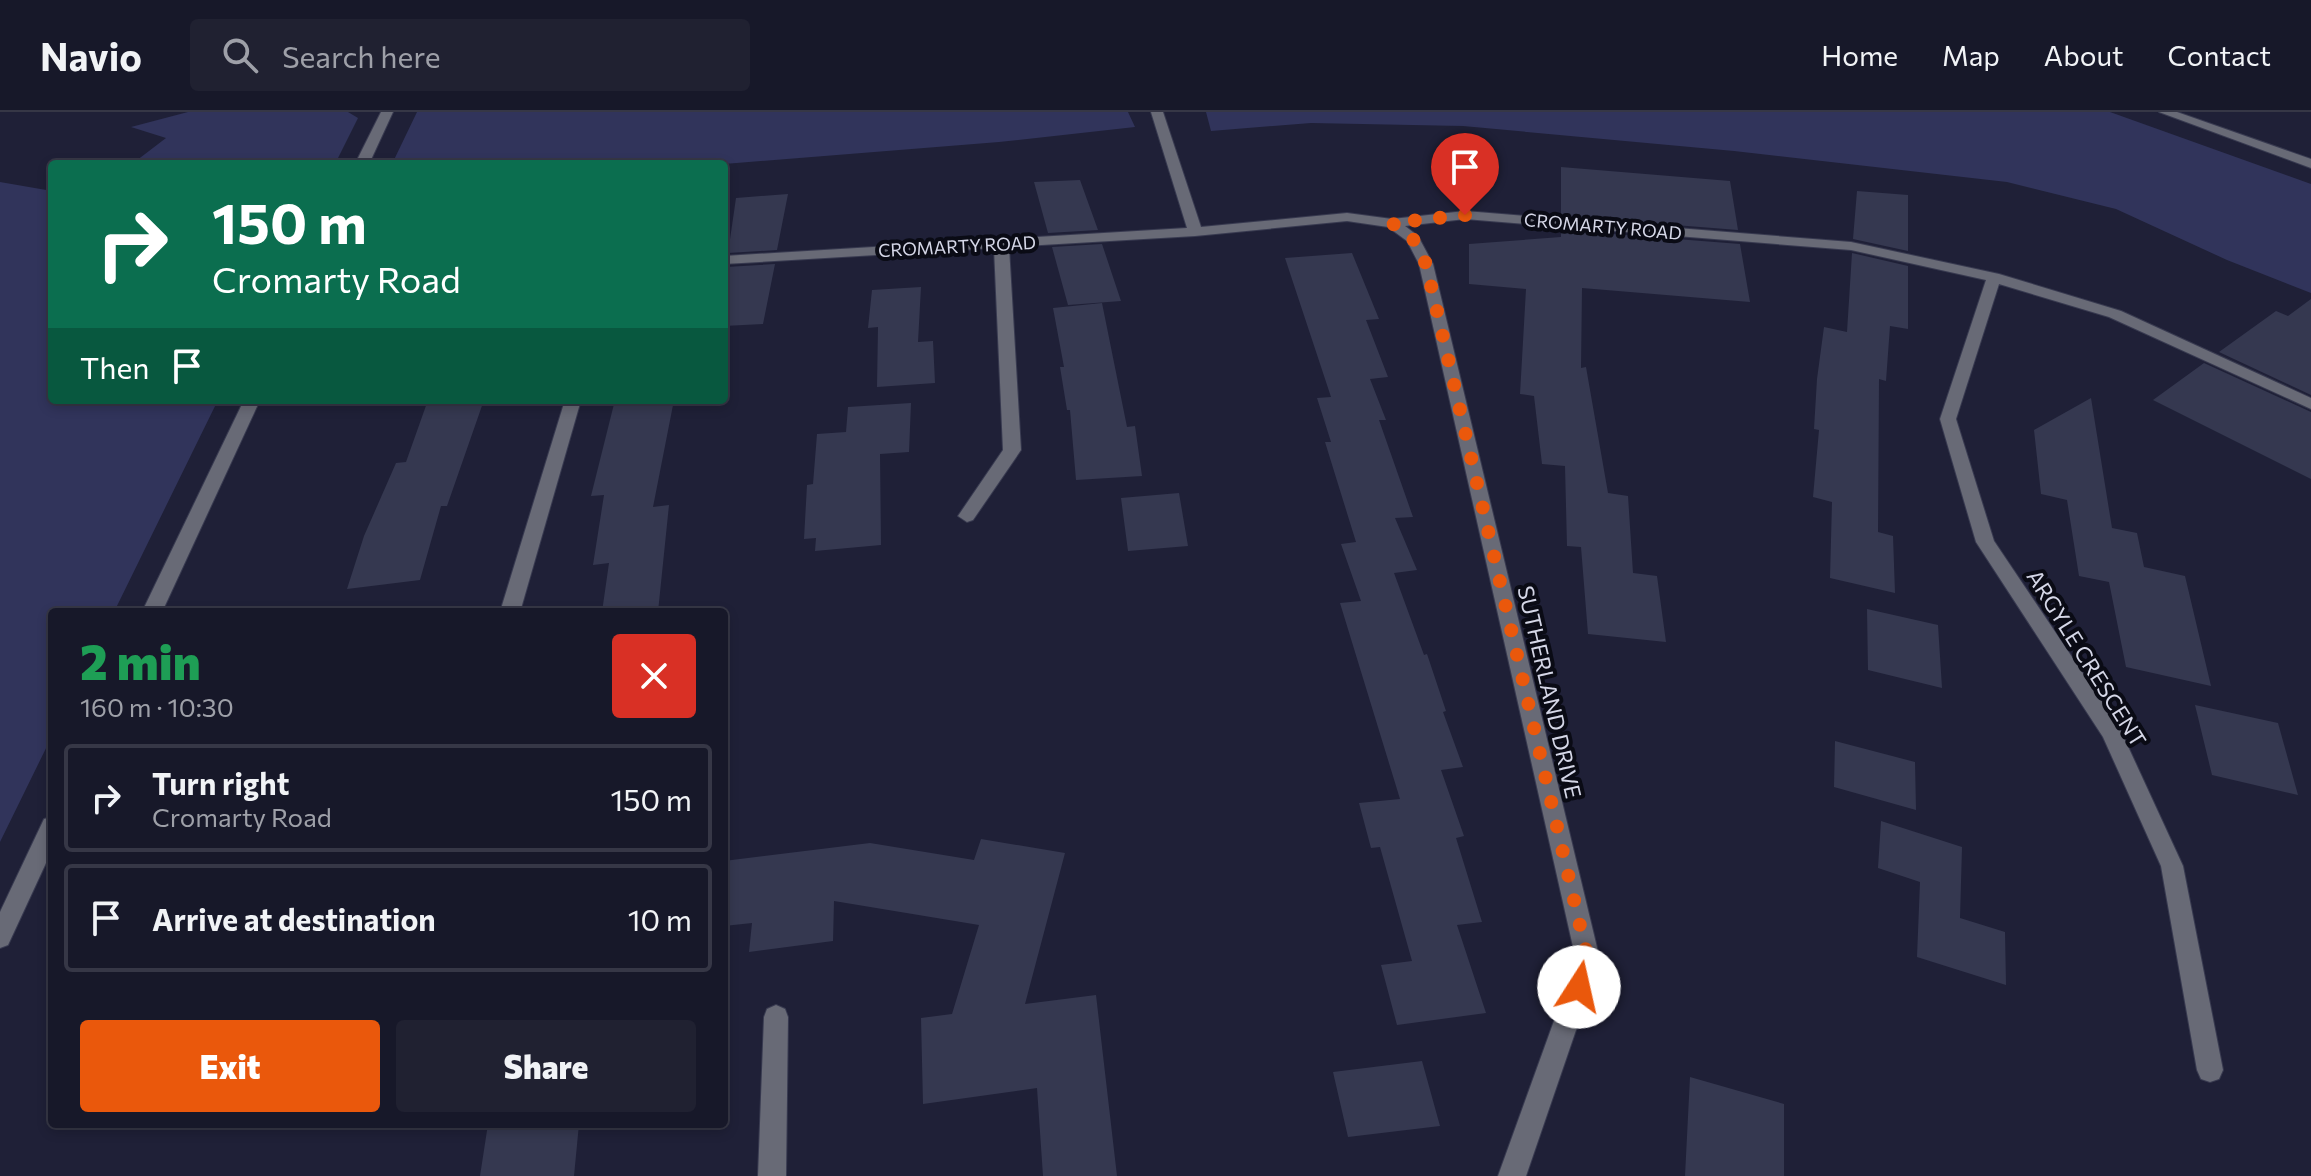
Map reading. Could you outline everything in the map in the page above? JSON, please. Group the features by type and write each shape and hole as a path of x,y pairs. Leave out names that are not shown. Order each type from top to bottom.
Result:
{"street":[{"path":"364,160 387,112"},
{"path":"1157,112 1195,232"},
{"path":"2165,112 2311,164"},
{"name":"CROMARTY ROAD","path":"728,260 1195,232 1347,217 1392,223 1465,215 1851,246 1994,277 2115,314 2311,404"},
{"name":"SUTHERLAND DRIVE","path":"1392,223 1413,239 1426,264 1588,960 1512,1176"},
{"path":"967,516 1012,450 1001,244"},
{"name":"ARGYLE CRESCENT","path":"1994,277 1948,419 1985,542 2112,733 2172,866 2210,1070"},
{"path":"154,608 250,404"},
{"path":"511,608 572,404"},
{"path":"0,937 48,835"},
{"path":"772,1176 776,1017"}],"shaded area":[{"path":"188,112 348,112 358,118 337,160 137,160 166,138 131,127"},
{"path":"417,112 1128,112 1135,127 999,142 728,164 728,160 394,160"},
{"path":"1206,112 2110,112 2311,184 2311,293 2227,260 2116,209 2007,182 1734,151 1463,126 1311,123 1211,131"},
{"path":"0,182 48,190 48,404 216,404 116,608 48,608 48,744 0,842"}],"building":[{"path":"1561,167 1730,181 1738,230 1561,216"},
{"path":"1080,180 1098,230 1048,233 1034,182"},
{"path":"1857,191 1908,195 1908,251 1853,239"},
{"path":"788,194 777,250 728,253 736,198"},
{"path":"1561,230 1740,244 1750,302 1582,288 1581,368 1586,367 1608,493 1628,496 1633,573 1657,576 1666,642 1588,634 1581,547 1567,546 1565,466 1542,464 1534,396 1520,394 1526,289 1469,284 1469,244 1561,237"},
{"path":"1102,244 1121,301 1068,305 1052,247"},
{"path":"1352,253 1379,319 1366,320 1388,377 1370,379 1386,420 1379,420 1413,517 1395,518 1417,570 1394,573 1424,655 1427,654 1463,767 1441,770 1464,836 1456,838 1482,922 1457,925 1486,1013 1397,1025 1381,965 1412,961 1380,847 1371,848 1359,803 1400,799 1340,603 1361,601 1341,544 1356,542 1325,442 1331,442 1317,398 1331,397 1285,258"},
{"path":"1852,253 1908,266 1908,329 1890,326 1886,381 1879,379 1878,532 1893,536 1895,593 1830,578 1832,502 1813,497 1819,430 1814,429 1817,379 1824,327 1847,332"},
{"path":"775,264 763,324 728,326 728,267"},
{"path":"921,287 918,342 933,341 935,383 877,387 878,327 868,328 872,290"},
{"path":"2311,299 2311,395 2219,352 2276,311 2288,316"},
{"path":"1102,303 1127,427 1135,426 1142,476 1076,480 1070,410 1067,410 1060,367 1064,367 1053,308"},
{"path":"2204,363 2311,412 2311,479 2153,400"},
{"path":"2091,398 2112,528 2137,533 2144,567 2185,576 2211,686 2126,667 2109,582 2079,576 2067,500 2041,494 2034,430"},
{"path":"911,403 909,452 880,454 881,545 815,551 816,538 804,539 807,485 813,484 817,434 846,432 848,407"},
{"path":"427,404 483,404 447,506 441,506 420,580 347,589 364,536 396,463 406,462"},
{"path":"614,404 673,404 653,507 669,505 658,608 603,608 609,563 593,565 604,495 591,496"},
{"path":"1179,493 1188,546 1128,551 1121,498"},
{"path":"1867,609 1938,625 1942,688 1868,670"},
{"path":"2195,705 2278,723 2298,795 2212,775"},
{"path":"1835,741 1915,762 1916,810 1834,787"},
{"path":"1881,821 1962,847 1960,918 2005,932 2006,985 1917,957 1920,882 1878,868"},
{"path":"981,839 1065,853 1025,1004 1096,995 1117,1176 1043,1176 1037,1088 923,1104 921,1018 952,1014 979,925 834,901 833,941 749,952 752,923 728,926 728,861 870,843 974,860"},
{"path":"1422,1061 1440,1126 1348,1137 1333,1072"},
{"path":"1690,1077 1784,1104 1784,1176 1685,1176"},
{"path":"487,1128 579,1128 574,1176 480,1176"}],"route":[{"path":"1465,215 1392,223 1413,239 1426,264 1588,960 1579,987"}]}
